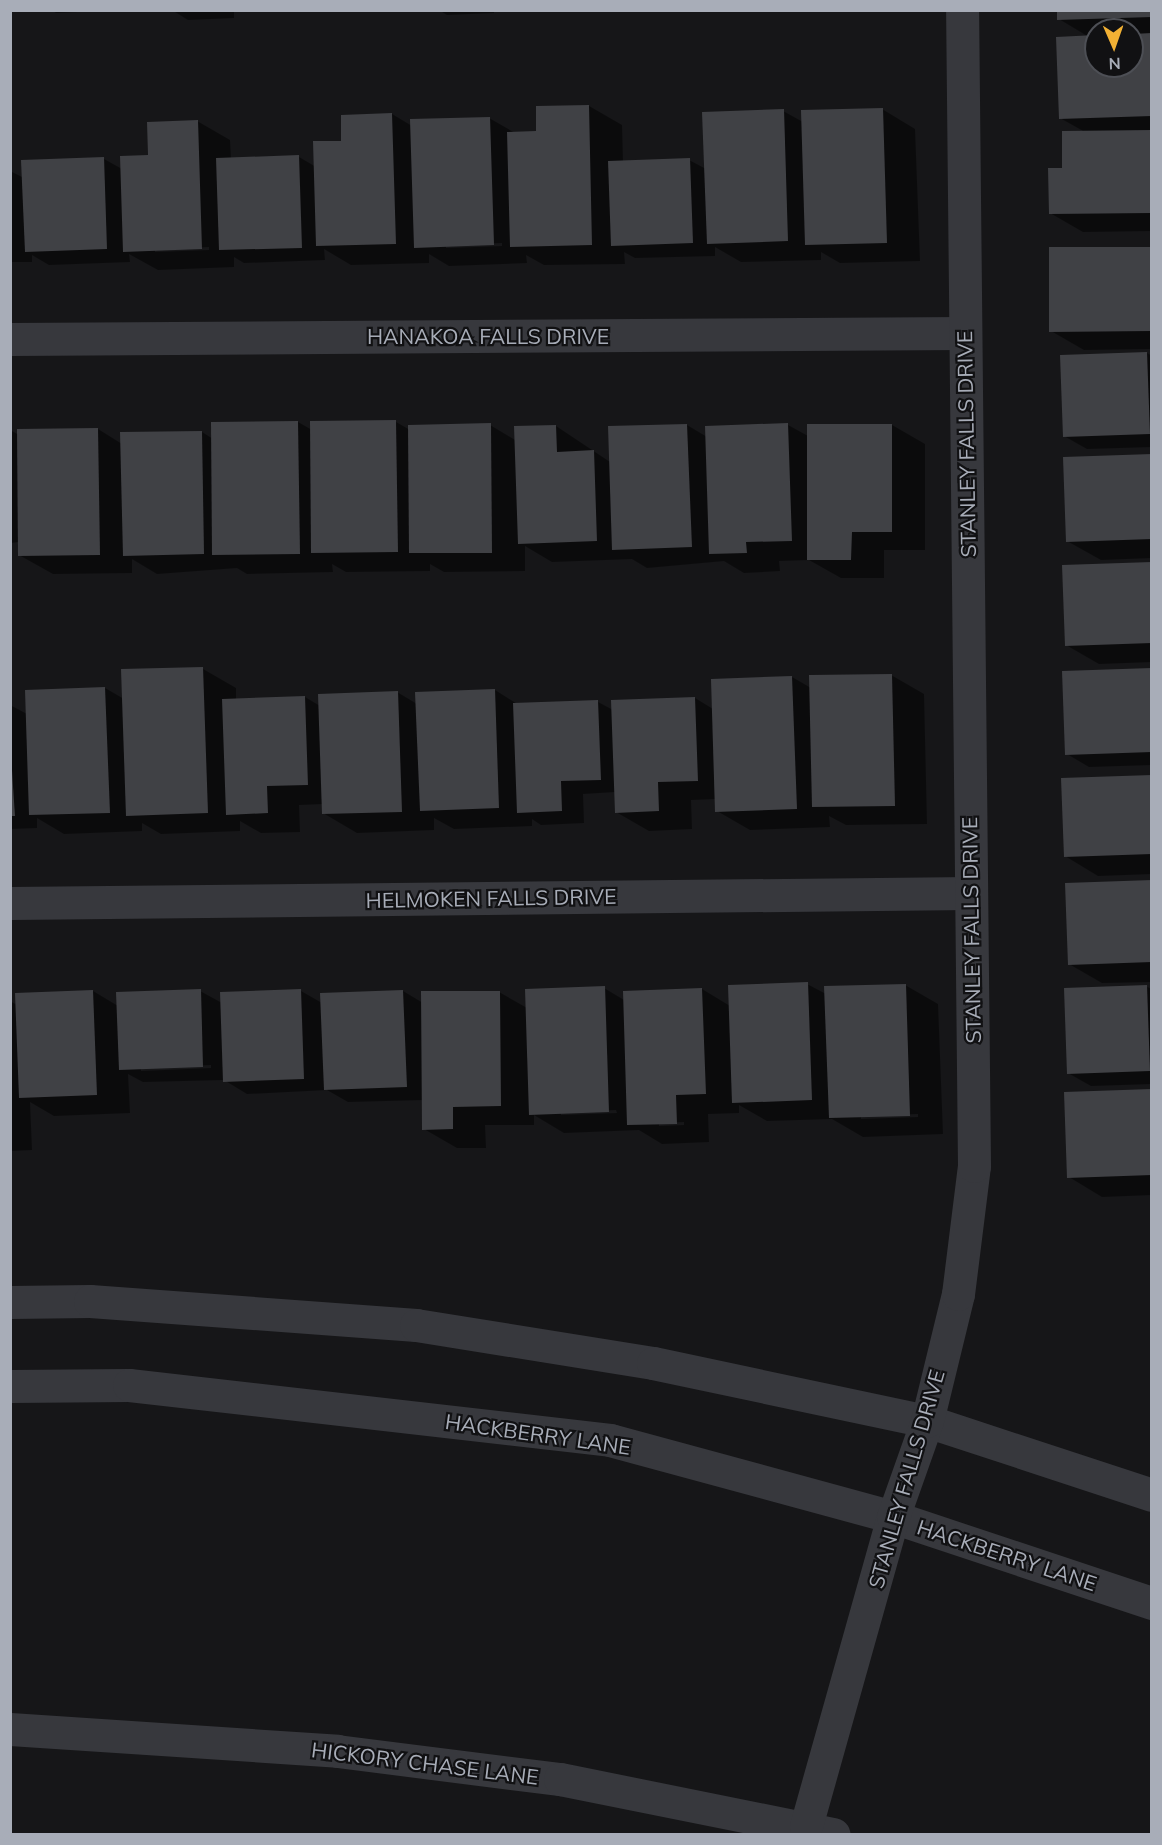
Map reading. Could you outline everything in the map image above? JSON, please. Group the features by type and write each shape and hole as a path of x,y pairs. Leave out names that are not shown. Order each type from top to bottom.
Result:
{"street":[{"name":"STANLEY FALLS DRIVE","path":"820,1830 893,1518 927,1421 958,1294 974,1166 962,10"},
{"name":"HANAKOA FALLS DRIVE","path":"10,339 965,333"},
{"name":"HELMOKEN FALLS DRIVE","path":"10,903 971,892"},
{"path":"10,1302 90,1301 416,1325 653,1362 927,1421 1152,1496"},
{"name":"HACKBERRY LANE","path":"10,1386 129,1385 610,1440 893,1518 1152,1603"},
{"name":"HICKORY CHASE LANE","path":"10,1730 338,1751 560,1779 820,1830"}],"building":[{"path":"1057,10 1152,10 1152,17 1057,20"},
{"path":"1144,33 1152,33 1152,116 1059,119 1056,37 1084,36 1084,78 1144,78"},
{"path":"589,105 592,245 510,247 507,132 536,131 536,106"},
{"path":"883,108 887,243 805,245 801,110"},
{"path":"784,109 788,241 707,244 702,112"},
{"path":"392,113 396,244 316,246 313,141 341,141 341,115"},
{"path":"490,117 494,245 414,248 410,119"},
{"path":"198,120 202,249 123,252 120,156 148,155 147,122"},
{"path":"1152,130 1152,213 1049,214 1048,168 1062,168 1062,131"},
{"path":"299,155 302,248 219,250 216,158"},
{"path":"104,157 107,249 25,252 21,160"},
{"path":"690,158 693,243 611,246 608,161"},
{"path":"1049,247 1152,247 1152,331 1049,332"},
{"path":"1147,352 1150,434 1063,437 1060,355"},
{"path":"396,420 398,552 311,553 310,421"},
{"path":"298,421 300,554 212,555 211,422"},
{"path":"491,423 492,553 409,553 408,425"},
{"path":"788,423 792,541 746,542 747,553 709,554 705,426"},
{"path":"687,424 692,547 612,550 608,426"},
{"path":"807,424 892,424 892,532 852,532 851,560 807,560"},
{"path":"556,425 557,452 594,450 597,541 518,544 514,426"},
{"path":"98,428 100,555 18,556 17,429"},
{"path":"202,431 204,554 123,556 120,432"},
{"path":"1152,454 1152,539 1066,542 1063,457"},
{"path":"1152,562 1152,643 1065,646 1062,565"},
{"path":"203,667 208,813 126,816 121,669"},
{"path":"1152,668 1152,752 1065,755 1062,671"},
{"path":"892,674 895,806 812,807 809,675"},
{"path":"792,676 797,809 715,812 711,679"},
{"path":"105,687 110,813 29,815 25,690"},
{"path":"495,689 499,808 420,811 415,692"},
{"path":"398,691 402,812 322,814 318,694"},
{"path":"305,696 308,785 267,786 268,813 226,815 222,699"},
{"path":"695,697 698,781 658,782 659,811 615,813 611,700"},
{"path":"598,700 601,780 561,781 562,811 517,813 513,703"},
{"path":"10,740 15,816 10,816"},
{"path":"1152,775 1152,854 1064,857 1061,778"},
{"path":"1152,880 1152,962 1068,965 1065,883"},
{"path":"808,982 812,1100 732,1103 728,985"},
{"path":"906,984 910,1116 829,1118 824,986"},
{"path":"1147,985 1150,1071 1067,1074 1064,988"},
{"path":"605,986 609,1112 529,1115 525,989"},
{"path":"702,988 706,1094 676,1095 677,1124 627,1125 623,991"},
{"path":"201,989 203,1067 119,1070 116,992"},
{"path":"301,989 304,1079 223,1082 220,992"},
{"path":"93,990 97,1095 19,1098 15,993"},
{"path":"403,990 407,1087 324,1090 320,993"},
{"path":"421,991 500,991 501,1106 453,1107 453,1129 422,1130"},
{"path":"1152,1089 1152,1175 1067,1178 1064,1092"}]}
